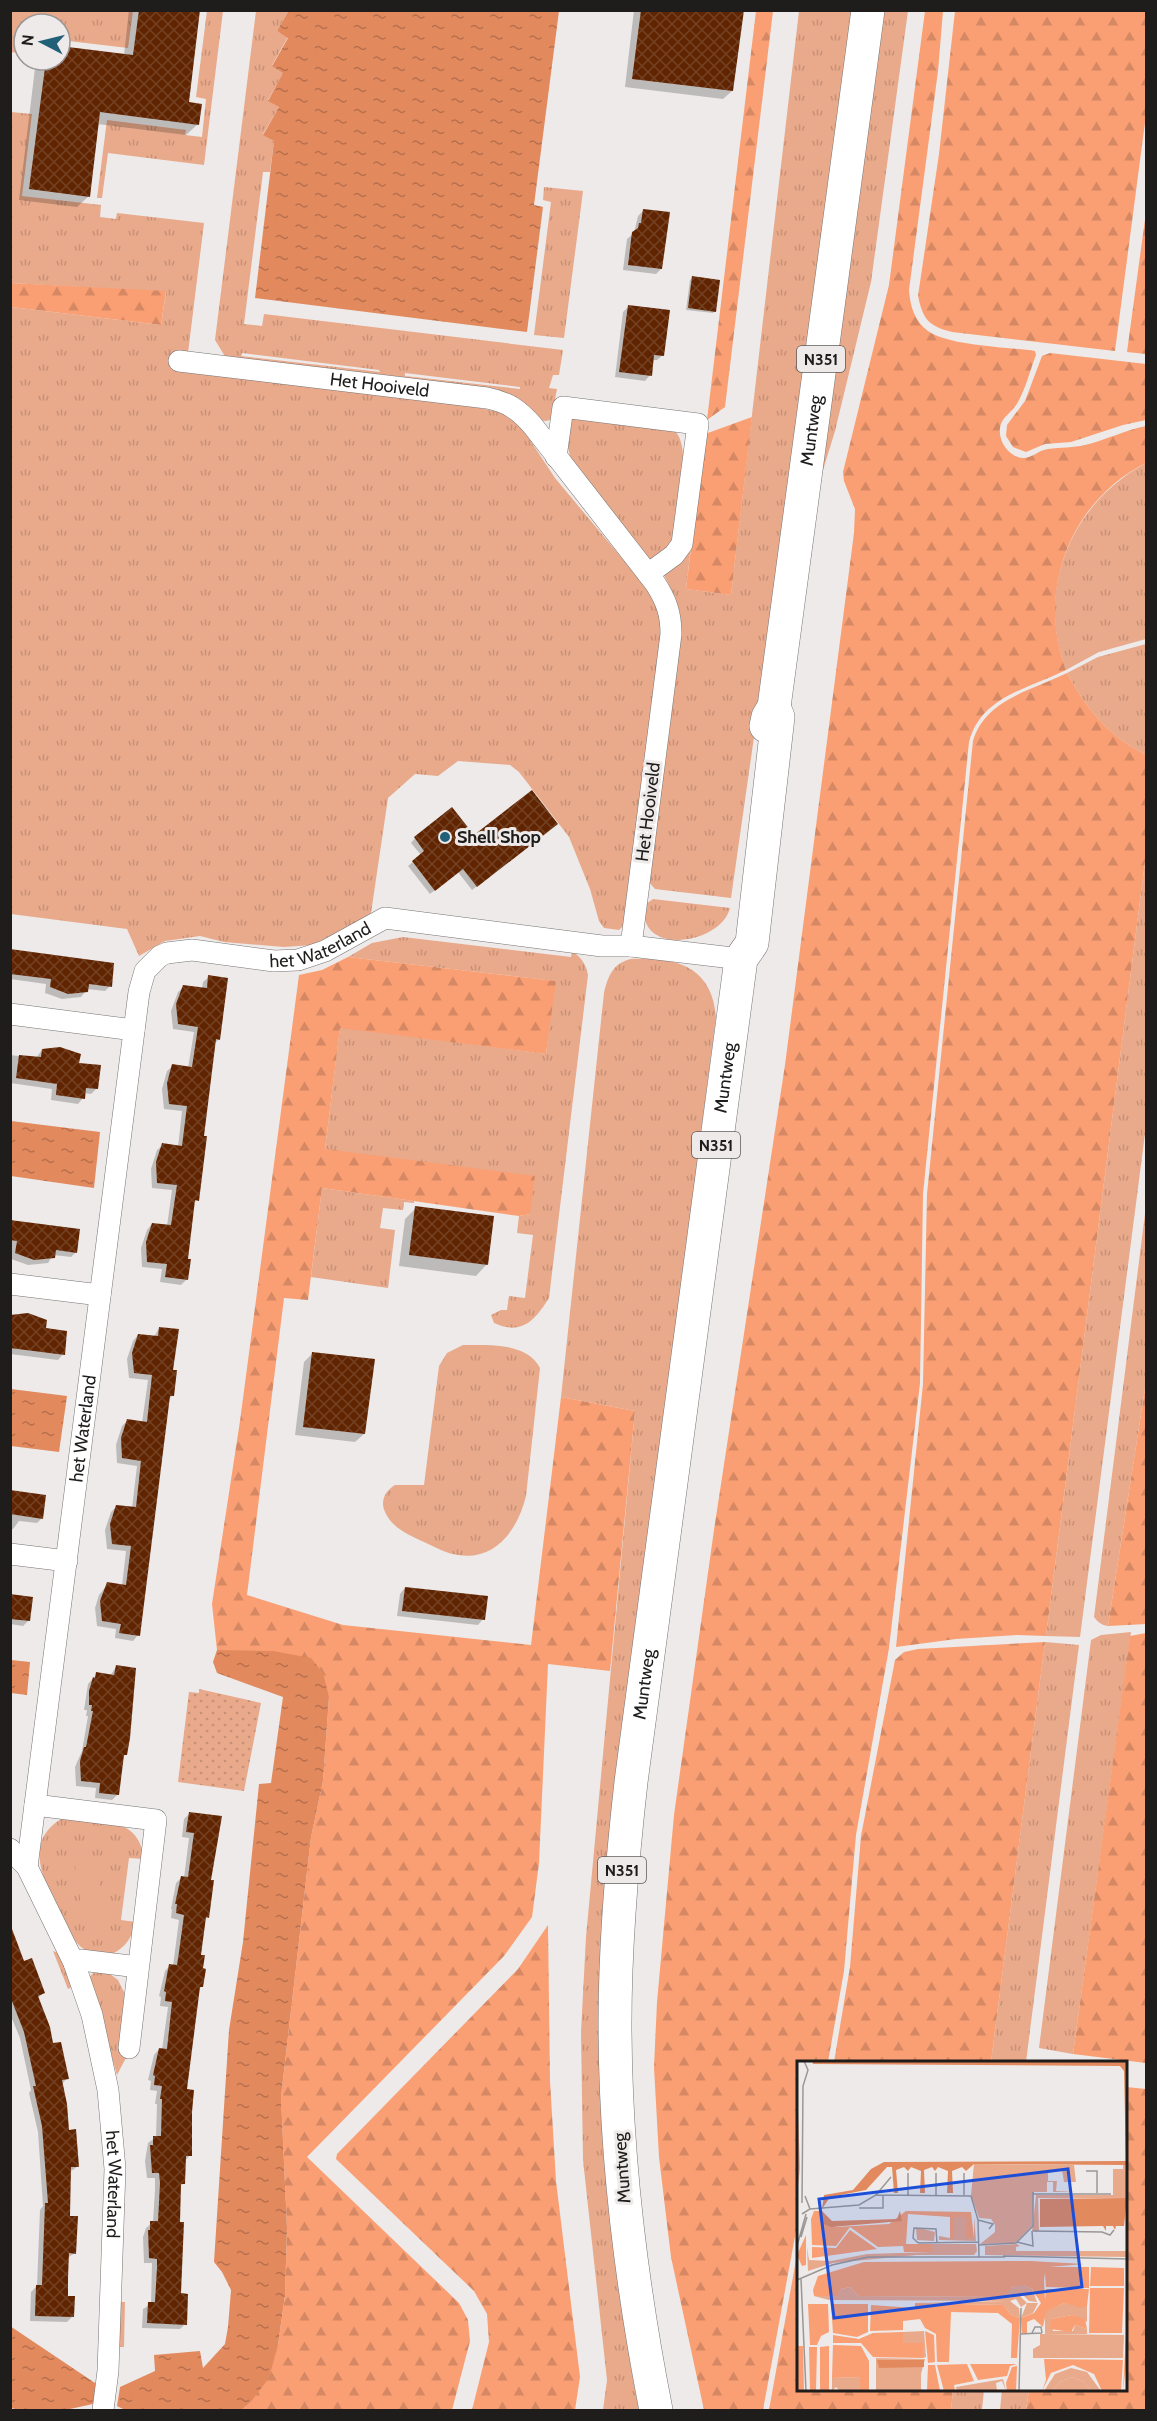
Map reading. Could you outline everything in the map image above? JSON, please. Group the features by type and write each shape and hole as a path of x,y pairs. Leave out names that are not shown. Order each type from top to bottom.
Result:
{"main road":[{"name":"Muntweg","path":"656,2410 640,2326 621,2161 615,2022 618,1917 631,1782 741,959 752,943 759,896 778,717 774,707 868,10"}],"street":[{"name":"Het Hooiveld","path":"179,361 497,400 521,412 648,574 667,604 671,634 631,946"},
{"path":"556,457 562,407 698,423 682,544 674,555 648,574"},
{"name":"het Waterland","path":"27,1867 134,1030 140,985 145,971 160,956 175,950 192,950 274,961 293,960 318,954 385,918 602,946 631,946"},
{"path":"631,946 741,959"},
{"path":"10,1014 134,1030"},
{"path":"10,1284 100,1295"},
{"path":"10,1554 67,1561"},
{"path":"35,1805 156,1820 129,2048"},
{"name":"het Waterland","path":"10,1849 27,1867 74,1963 99,2042 108,2090 114,2136 115,2169 103,2408"},
{"path":"74,1963 81,1960 138,1967"}],"green space":[{"path":"11,10 133,11 128,48 72,41 72,12 12,12 11,52"},
{"path":"289,10 277,31 288,37 272,65 284,72 268,100 279,107 263,134 274,141 270,172 263,172 244,324 262,326 264,314 563,350 559,375 553,375 549,388 557,389 551,420 545,421 226,358 215,340 256,11","holes":["242,353 379,370 380,372 241,356","405,373 520,387 520,389 405,376"]},
{"path":"207,11 223,11 204,165 108,153 102,198 97,198 107,120 186,130 185,135 202,137 206,99 196,97"},
{"path":"756,11 773,11 725,407 707,420"},
{"path":"799,11 855,11 731,898 655,889 648,881 681,624 675,597 664,575 687,555 691,546 686,589 731,595"},
{"path":"882,11 908,11 871,282 835,431 820,480"},
{"path":"925,11 943,11 938,71 909,290 914,313 928,331 950,340 1035,351 1036,355 1021,397 1000,428 1005,448 1013,455 1026,458 1045,450 1085,445 1146,426 1146,463 1120,480 1097,500 1079,524 1066,551 1058,580 1055,610 1058,640 1066,670 1022,689 995,704 975,726 969,742 923,1194 920,1383 889,1648 856,1835 844,1971 828,2061 797,2061 797,2225 763,2410 704,2410 671,2257 659,2157 654,2067 657,2002 674,1815 714,1530 785,1065 854,533 855,509 844,481 843,472 889,285"},
{"path":"955,11 1146,11 1146,115 1115,351 952,332 932,324 922,310 918,296 939,154"},
{"path":"11,112 32,114 22,196 101,205 100,217 116,219 117,213 204,223 188,353 499,410 520,425 555,478 656,599 662,631 625,924 619,930 604,928 599,921 590,889 569,837 519,772 510,765 458,761 438,776 415,774 388,798 371,913 353,925 312,945 284,947 224,942 200,936 165,941 139,956 127,929 11,914 11,307 161,325 166,292 11,283"},
{"path":"544,187 583,191 564,338 534,335 551,202 543,200"},
{"path":"1146,212 1146,354 1127,352"},
{"path":"11,283 166,291 161,325 11,307"},
{"path":"1050,353 1146,364 1146,420 1071,442 1045,444 1026,452 1013,447 1006,436 1007,425 1025,401 1042,356"},
{"path":"571,417 675,431 680,440 683,468 674,543 650,560 571,460 567,444"},
{"path":"752,417 731,595 686,589 705,434"},
{"path":"1146,463 1146,639 1099,652 1066,670 1057,640 1055,610 1058,580 1066,552 1080,525 1098,501 1120,480"},
{"path":"1146,644 1146,755 1133,748 1100,721 1067,673 1098,657"},
{"path":"1067,673 1100,721 1133,748 1146,755 1146,854 1046,1636 1017,1635 956,1639 896,1647 923,1384 927,1194 973,741 979,727 999,706 1025,691"},
{"path":"1146,854 1146,1126 1080,1637 1046,1636"},
{"path":"653,899 730,908 725,919 715,928 690,939 676,940 663,938 653,932 646,923 646,904"},
{"path":"403,937 571,957 572,951 583,961 587,971 549,1298 533,1319 520,1327 504,1327 494,1323 491,1315 507,1310 509,1296 525,1298 533,1235 517,1233 519,1216 530,1214 325,1149 340,1027 546,1054 555,981 348,957 372,943"},
{"path":"348,957 556,981 546,1054 340,1028 325,1149 535,1176 530,1214 519,1216 322,1188 308,1300 284,1298 247,1595 343,1625 531,1645 561,1397 635,1411 610,1671 548,1664 539,1863 532,1917 504,1956 307,2157 459,2303 468,2320 470,2341 452,2410 241,2410 250,2403 278,2345 285,2295 287,2228 281,2097 311,1837 323,1781 329,1697 217,1650 212,1604 240,1421 299,975 322,970"},
{"path":"631,959 663,960 689,968 707,986 713,1000 716,1017 647,1549 616,2256 639,2410 603,2410 607,2380 583,2160 581,2032 586,1937 635,1411 561,1397 604,993 612,971"},
{"path":"322,1188 414,1201 414,1203 404,1202 403,1210 383,1208 380,1228 395,1230 388,1288 311,1277"},
{"path":"1146,1206 1146,1382 1108,1626 1103,1625 1094,1617"},
{"path":"463,1345 494,1345 516,1349 526,1353 540,1368 526,1496 522,1508 511,1531 503,1540 494,1548 472,1556 450,1553 407,1534 388,1518 383,1504 386,1493 395,1485 424,1485 439,1366 447,1353"},
{"path":"1146,1382 1146,1624 1108,1626"},
{"path":"1131,1632 1073,2054 1039,2048 1091,1640 1101,1635"},
{"path":"1146,1633 1146,2063 1073,2054 1130,1636"},
{"path":"1045,1642 1079,1645 1026,2061 991,2061"},
{"path":"1045,1642 991,2061 834,2061 850,1967 861,1836 895,1660 904,1652 918,1649"},
{"path":"199,1689 261,1703 244,1791 178,1782 189,1692 199,1693"},
{"path":"63,1818 115,1824 126,1828 141,1845 144,1859 129,1858 121,1920 136,1922 129,1939 118,1951 111,1954 94,1954 76,1943 43,1875 40,1850 43,1838 50,1827"},
{"path":"96,1862 104,1920 84,1923 75,1865"},
{"path":"548,1925 550,2081 556,2181 580,2377 575,2410 472,2410 489,2342 487,2314 474,2291 336,2159 337,2154 518,1969"},
{"path":"53,1951 62,1954 74,1986 68,1989"},
{"path":"96,1971 110,1974 118,1980 125,1994 129,2052 117,2075 89,1977"},
{"path":"1127,2087 1146,2089 1146,2410 1026,2410 1029,2391 1127,2391"},
{"path":"797,2255 797,2391 953,2391 951,2410 769,2410"},
{"path":"120,2302 125,2302 124,2347 115,2347"},
{"path":"953,2391 984,2391 982,2410 951,2410"},
{"path":"1002,2391 1029,2391 1026,2410 1000,2410"}],"water":[{"path":"289,10 559,11 534,205 543,207 527,332 255,298 274,141 263,135 279,107 268,101 283,73 272,66 288,38 277,31"},
{"path":"11,1121 100,1132 94,1188 11,1176"},
{"path":"11,1389 67,1396 59,1452 11,1446"},
{"path":"217,1650 273,1651 311,1658 323,1673 329,1697 323,1781 311,1837 281,2097 287,2228 285,2295 278,2345 269,2378 250,2403 241,2410 125,2410 117,2406 120,2387 155,2371 154,2355 200,2351 203,2368 225,2344 228,2327 231,2290 214,2262 229,2030 243,1942 259,1784 271,1783 283,1697 217,1673 213,1662"},
{"path":"11,1660 30,1662 27,1695 11,1693"},
{"path":"10,2326 98,2385 96,2403 43,2412 11,2408"}],"building":[{"path":"139,10 200,10 189,102 202,104 199,125 100,112 90,197 29,189 44,72 72,72 72,47 133,55"},
{"path":"641,10 744,10 733,91 632,79"},
{"path":"643,209 670,212 662,269 628,265 632,232 641,223"},
{"path":"692,276 720,280 716,312 688,308"},
{"path":"628,305 670,310 664,356 654,355 652,376 619,372"},
{"path":"532,790 558,824 477,887 463,869 435,891 412,861 424,851 414,837 452,807 474,835"},
{"path":"10,949 114,963 112,987 89,984 88,992 68,994 50,987 51,979 10,974"},
{"path":"208,975 228,978 220,1040 216,1039 204,1136 207,1136 199,1201 195,1200 188,1259 191,1259 188,1280 165,1277 167,1264 147,1262 146,1242 152,1223 171,1225 177,1185 157,1183 156,1162 162,1143 182,1146 187,1106 169,1104 167,1083 172,1064 192,1067 198,1027 178,1024 176,1004 183,985 207,988"},
{"path":"60,1047 81,1054 79,1063 101,1065 98,1089 86,1088 85,1099 56,1095 57,1084 16,1078 19,1055 41,1057 42,1049"},
{"path":"415,1206 494,1216 488,1265 409,1255"},
{"path":"10,1220 80,1229 77,1253 56,1250 55,1258 34,1260 15,1253 17,1241 10,1240"},
{"path":"28,1313 47,1320 46,1328 67,1331 65,1355 10,1348 10,1315"},
{"path":"159,1327 179,1329 173,1370 177,1370 174,1396 170,1396 140,1636 119,1633 121,1624 102,1621 100,1601 107,1582 126,1585 131,1546 112,1544 110,1524 116,1505 136,1507 141,1461 122,1458 121,1438 127,1419 147,1422 152,1375 134,1373 132,1353 138,1334 158,1336"},
{"path":"312,1352 375,1359 365,1434 303,1427"},
{"path":"10,1490 46,1495 43,1519 10,1514"},
{"path":"405,1587 488,1596 485,1620 402,1611"},
{"path":"10,1594 33,1597 30,1621 10,1619"},
{"path":"116,1665 136,1668 130,1738 127,1755 124,1755 119,1795 99,1793 100,1783 81,1781 80,1761 84,1747 86,1747 93,1711 91,1711 92,1705 89,1705 89,1691 93,1677 95,1678 96,1672 114,1675"},
{"path":"189,1812 222,1816 211,1880 214,1880 209,1918 206,1917 201,1955 205,1955 203,1968 206,1969 203,1987 200,1987 187,2089 194,2090 192,2156 186,2156 185,2184 181,2184 180,2222 184,2222 181,2293 188,2294 187,2325 147,2323 148,2302 155,2302 157,2268 157,2259 149,2258 148,2230 150,2230 150,2221 158,2221 160,2183 159,2173 152,2173 150,2145 153,2145 153,2136 161,2136 162,2086 154,2085 155,2076 153,2075 159,2048 167,2049 172,2002 165,2001 166,1992 164,1991 169,1964 177,1965 179,1952 184,1915 176,1913 177,1904 175,1904 181,1876 188,1877 194,1833 186,1832"},
{"path":"10,1929 12,1929 24,1961 32,1958 45,1993 38,1996 50,2027 53,2043 61,2042 69,2079 62,2080 69,2130 76,2129 79,2167 71,2167 70,2216 78,2216 76,2254 69,2253 68,2278 68,2296 75,2296 74,2317 35,2316 36,2285 42,2285 45,2203 48,2203 42,2126 33,2086 36,2086 24,2032 10,1996"}],"place":[{"name":"Shell Shop","path":"445,837"}]}
